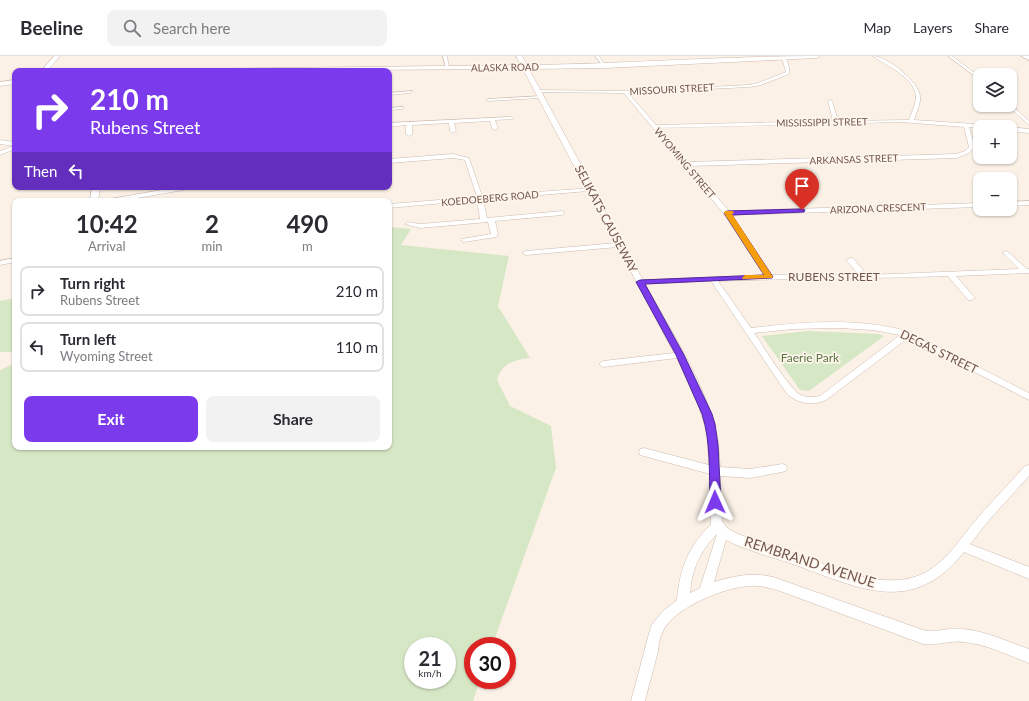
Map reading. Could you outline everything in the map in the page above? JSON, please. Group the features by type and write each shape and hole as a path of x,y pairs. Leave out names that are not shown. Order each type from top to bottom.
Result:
{"street":[{"path":"46,68 56,56"},
{"path":"445,56 448,68"},
{"name":"SELIKATS CAUSEWAY","path":"519,56 680,355 703,404 710,424 715,471 716,518 720,528"},
{"path":"597,56 605,66"},
{"name":"ALASKA ROAD","path":"392,69 605,66 741,58 817,56"},
{"path":"875,56 901,73 916,90 918,98 911,121"},
{"path":"950,56 973,73"},
{"path":"1024,56 1029,58"},
{"name":"MISSOURI STREET","path":"488,100 539,94 626,92 756,84 788,73 784,58"},
{"path":"0,84 12,82"},
{"path":"392,94 410,92"},
{"name":"WYOMING STREET","path":"626,92 727,213 769,277"},
{"path":"830,101 836,122"},
{"path":"392,109 401,108"},
{"path":"1016,112 1029,124"},
{"path":"392,125 511,118"},
{"path":"492,119 495,128"},
{"path":"451,121 453,132"},
{"name":"MISSISSIPPI STREET","path":"655,127 911,121 973,126"},
{"path":"409,124 409,134"},
{"name":"ARKANSAS STREET","path":"686,164 957,156 967,152 972,147 966,125"},
{"path":"1017,129 1029,130"},
{"path":"0,142 12,145"},
{"path":"0,153 12,147"},
{"path":"392,161 453,156 464,158 469,161 480,198 495,234 493,236 464,240"},
{"name":"KOEDOEBERG ROAD","path":"392,206 590,189"},
{"path":"127,198 172,190"},
{"path":"1017,204 1029,203"},
{"name":"ARIZONA CRESCENT","path":"727,213 973,205"},
{"path":"408,224 420,226 562,213"},
{"path":"526,253 621,245"},
{"path":"1006,253 1028,272"},
{"path":"850,260 865,277"},
{"path":"0,263 12,261"},
{"name":"RUBENS STREET","path":"640,282 769,277 865,277 1028,272"},
{"path":"950,274 971,298"},
{"path":"713,279 790,392 799,398 809,401 816,401 832,392 907,334"},
{"name":"DEGAS STREET","path":"749,331 796,325 871,326 886,328 907,334 1029,397"},
{"path":"604,364 680,355"},
{"path":"644,452 715,471 750,474 770,468 782,468"},
{"name":"REMBRAND AVENUE","path":"720,528 734,538 860,581 888,586 903,586 923,580 940,569 1029,469"},
{"path":"705,592 720,528"},
{"path":"683,604 686,573 689,564 700,543 720,528"},
{"path":"962,546 1029,573"},
{"path":"638,701 658,626 664,618 683,604 705,592 748,580 769,582 923,637 933,639 957,634 969,636 1029,656"}],"green space":[{"path":"392,227 411,229 401,245 509,256 498,306 530,358 509,363 502,370 497,380 510,406 551,426 556,468 495,637 464,637 464,689 477,689 473,701 0,701 0,370 12,364 12,450 392,450"},
{"path":"12,299 12,352 0,352 0,301"},
{"name":"Faerie Park","path":"808,331 879,334 884,336 809,391 800,390 762,336"}],"slow traffic":[{"path":"731,213 727,213 769,277 745,278"}],"route":[{"path":"715,502 715,471 712,432 707,414 680,355 640,282 769,277 727,213 802,210"}]}
